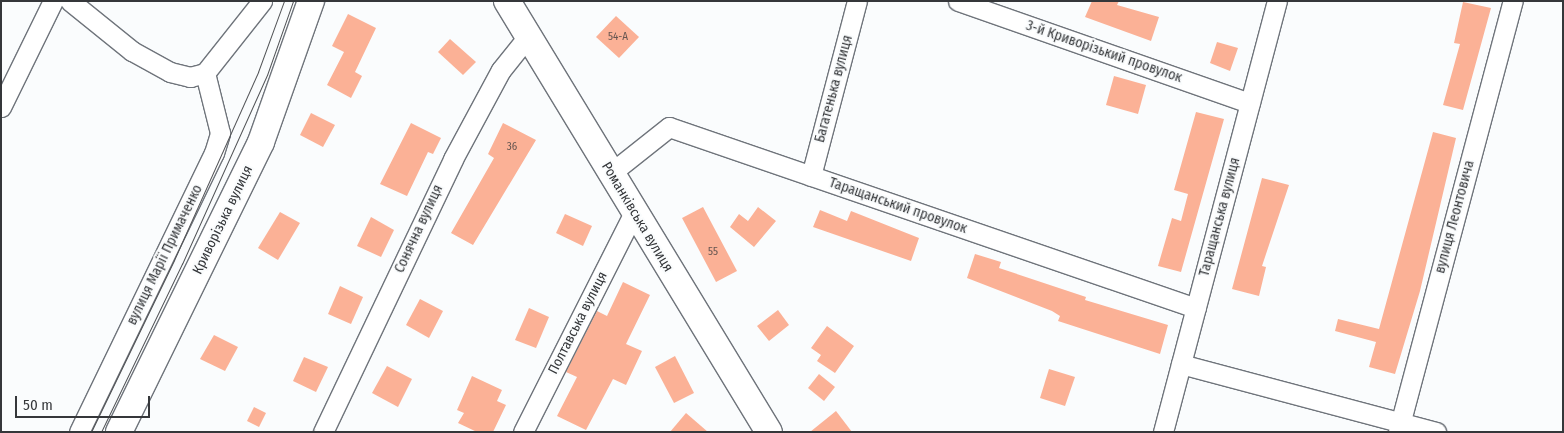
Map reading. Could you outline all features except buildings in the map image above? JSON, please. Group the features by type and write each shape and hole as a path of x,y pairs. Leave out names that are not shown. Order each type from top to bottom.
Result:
{"main road":[{"name":"Криворізька вулиця","path":"119,432 261,142 311,1"},
{"name":"Романківська вулиця","path":"507,1 612,173 633,214 769,432"}],"street":[{"path":"1,107 53,1"},
{"path":"70,1 132,51 170,72 190,77 205,73 262,1"},
{"name":"Багатенька вулиця","path":"811,176 857,1"},
{"name":"3-й Криворізький провулок","path":"958,1 1250,103"},
{"name":"Таращанська вулиця","path":"1163,432 1277,1"},
{"name":"вулиця Леонтовича","path":"1399,427 1513,1"},
{"name":"Сонячна вулиця","path":"323,432 453,159 501,70 529,35"},
{"name":"вулиця Марії Примаченко","path":"79,432 214,153 220,133 205,73"},
{"name":"Таращанський провулок","path":"612,173 670,127 1196,308"},
{"name":"Полтавська вулиця","path":"523,432 633,214"},
{"path":"1181,364 1399,427 1436,432"}],"tram line":[{"path":"91,432 174,260 258,72 284,1"},
{"path":"101,432 182,264 267,75 293,1"}]}
